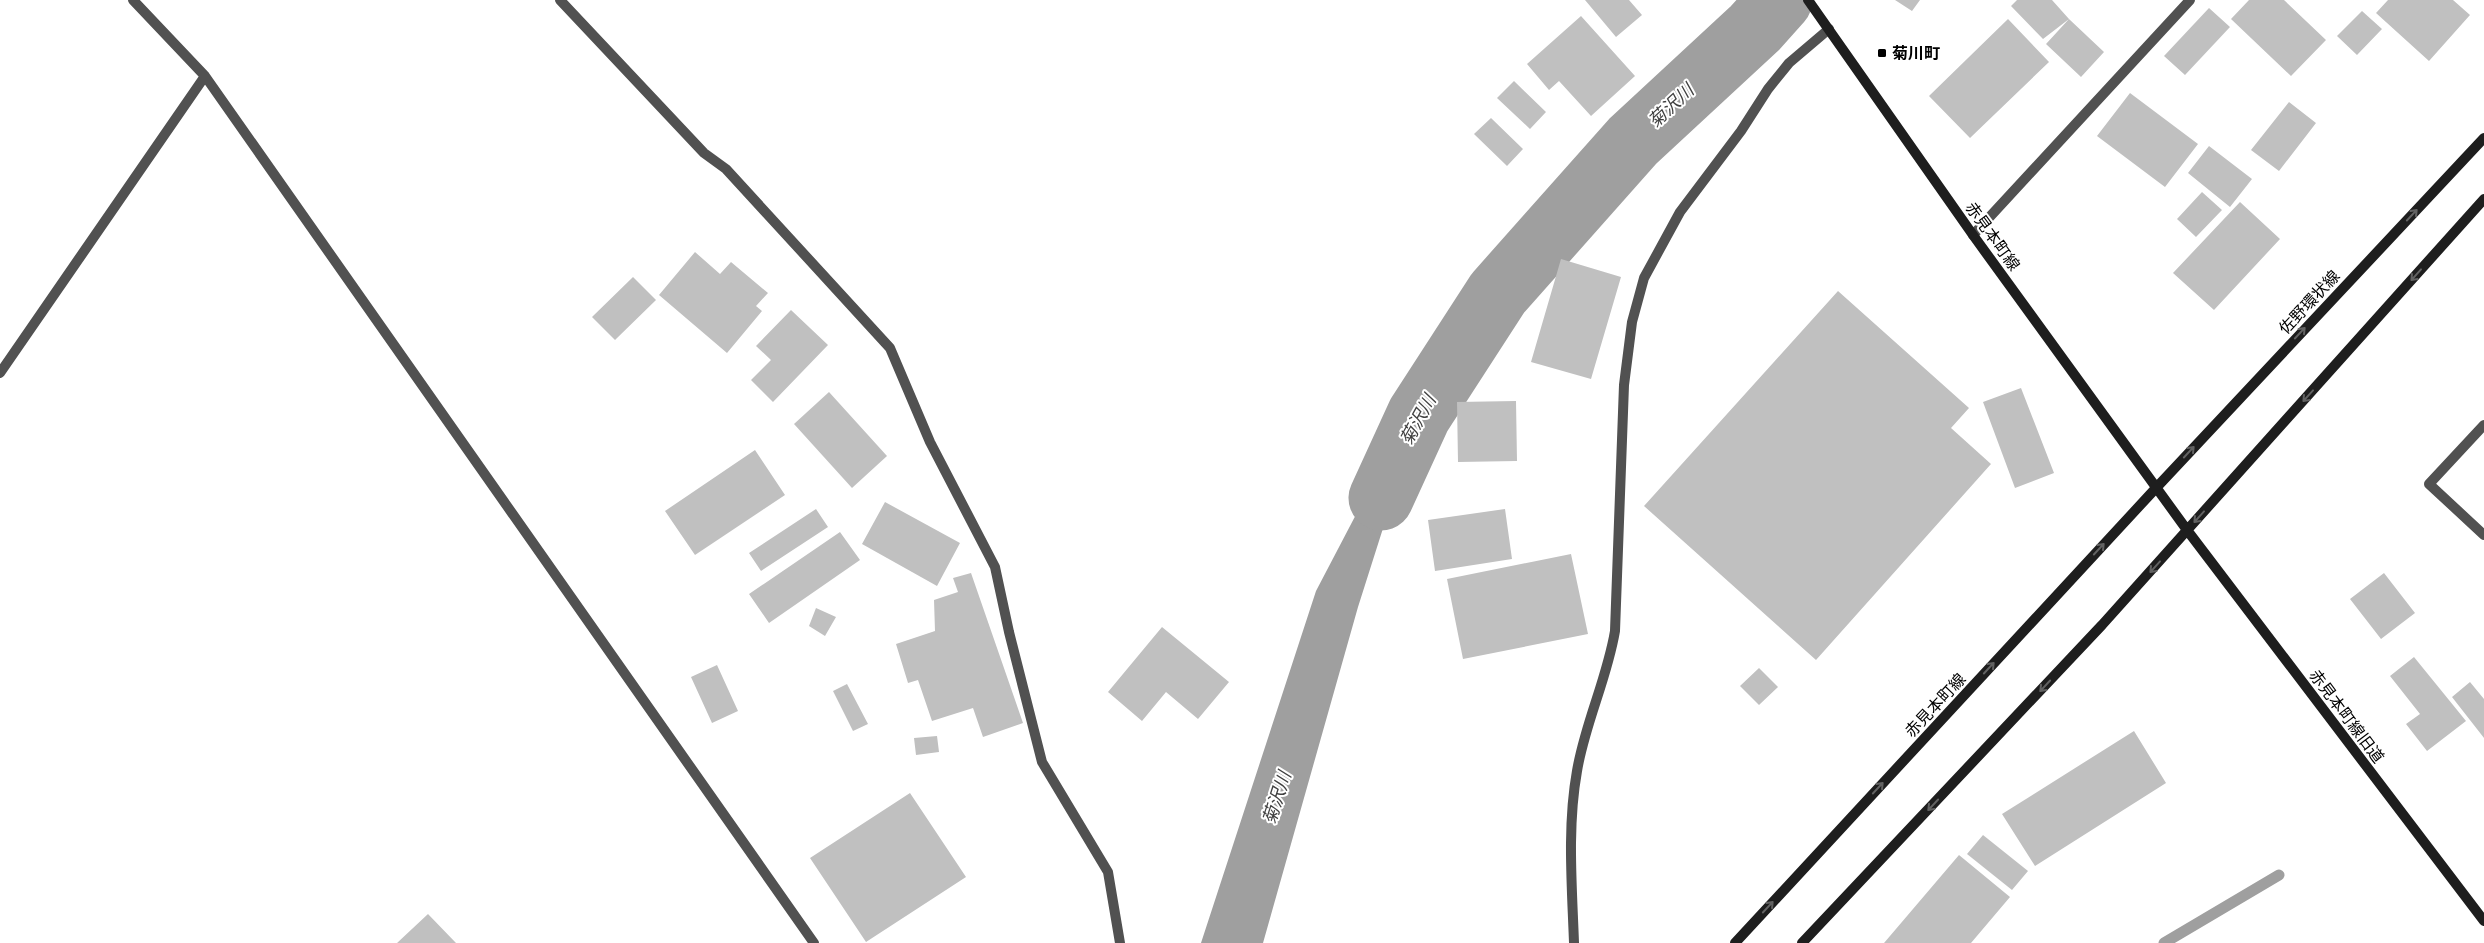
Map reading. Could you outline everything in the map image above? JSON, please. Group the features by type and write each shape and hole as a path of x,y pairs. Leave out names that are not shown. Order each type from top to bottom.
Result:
{"main road":[{"name":"赤見本町線","path":"1811,4 1973,235 2187,530"},
{"name":"佐野環状線","path":"2156,488 2484,138"},
{"path":"1802,943 2095,633 2484,200"},
{"name":"赤見本町線","path":"1735,943 2156,488"},
{"name":"赤見本町線旧道","path":"2187,530 2484,921"}],"street":[{"path":"133,0 205,76 814,943"},
{"path":"560,0 704,154 726,169 890,348 930,442 995,567 1009,632 1042,762 1108,872 1120,943"},
{"path":"1973,235 2190,0"},
{"path":"1574,943 1571,858 1573,798 1587,728 1610,657 1615,631 1624,385 1632,322 1644,278 1680,212 1741,131 1768,89 1784,69 1829,29"},
{"path":"0,373 205,76"},
{"path":"2484,424 2429,484 2484,536"}],"water":[{"path":"1419,415 1358,607 1263,943 1201,943 1316,591 1372,484"}],"building":[{"path":"1585,0 1629,0 1642,15 1616,37"},
{"path":"1895,0 1920,0 1912,11"},
{"path":"2017,0 2052,0 2069,19 2043,39 2011,6"},
{"path":"2249,0 2284,0 2326,40 2291,76 2231,19"},
{"path":"2388,0 2453,0 2470,15 2429,61 2376,13"},
{"path":"2209,8 2230,27 2185,75 2164,56"},
{"path":"2362,11 2382,29 2357,55 2337,36"},
{"path":"1581,16 1635,76 1591,116 1559,81 1549,90 1527,64"},
{"path":"2008,19 2049,62 1970,138 1929,96"},
{"path":"2069,19 2104,52 2081,77 2046,44"},
{"path":"1514,81 1546,112 1530,129 1497,98"},
{"path":"2130,93 2198,144 2165,187 2097,136"},
{"path":"2289,102 2316,123 2279,171 2251,150"},
{"path":"1491,118 1523,149 1507,166 1474,134"},
{"path":"2209,146 2252,179 2230,207 2188,173"},
{"path":"2202,192 2222,210 2196,237 2177,219"},
{"path":"2240,202 2280,239 2214,310 2173,273"},
{"path":"695,252 720,274 731,262 768,293 756,306 762,311 727,353 659,295"},
{"path":"1561,259 1621,277 1591,379 1531,362"},
{"path":"633,277 656,300 615,340 592,317"},
{"path":"1838,291 1969,408 1951,428 1991,464 1816,660 1644,506"},
{"path":"791,310 828,345 773,402 751,380 771,360 756,346"},
{"path":"2021,388 2054,473 2015,488 1983,402"},
{"path":"829,392 887,456 852,488 794,424"},
{"path":"1516,401 1517,461 1458,462 1457,402"},
{"path":"755,450 785,495 695,555 665,511"},
{"path":"885,502 960,543 937,586 862,544"},
{"path":"816,509 828,527 761,571 749,553"},
{"path":"1505,509 1512,559 1435,571 1428,520"},
{"path":"840,532 860,560 769,623 749,594"},
{"path":"1571,554 1588,634 1463,659 1447,579"},
{"path":"971,573 1023,723 983,737 973,708 932,721 918,680 908,683 896,644 935,631 934,600 958,592 953,578"},
{"path":"2384,573 2415,613 2381,639 2350,599"},
{"path":"816,608 836,617 825,636 809,626"},
{"path":"1162,627 1229,682 1198,719 1166,692 1142,721 1108,692"},
{"path":"2414,657 2466,721 2427,751 2406,724 2420,714 2390,676"},
{"path":"717,665 738,711 712,723 691,677"},
{"path":"1759,668 1778,687 1759,705 1740,686"},
{"path":"2470,682 2484,699 2484,738 2452,697"},
{"path":"847,684 868,724 853,731 833,691"},
{"path":"2134,731 2166,783 2035,866 2002,814"},
{"path":"937,736 939,752 916,755 914,738"},
{"path":"910,793 966,877 866,942 810,858"},
{"path":"1983,835 2028,871 2012,890 1967,854"},
{"path":"1959,855 2010,897 1971,943 1884,943"},
{"path":"428,914 456,943 397,943"}],"waterway":[{"name":"菊沢川","path":"1381,498 1419,415 1498,293 1633,141 1755,28 1780,0"},
{"path":"2164,943 2279,875"}],"place":[{"name":"菊川町","path":"1882,53"}]}
